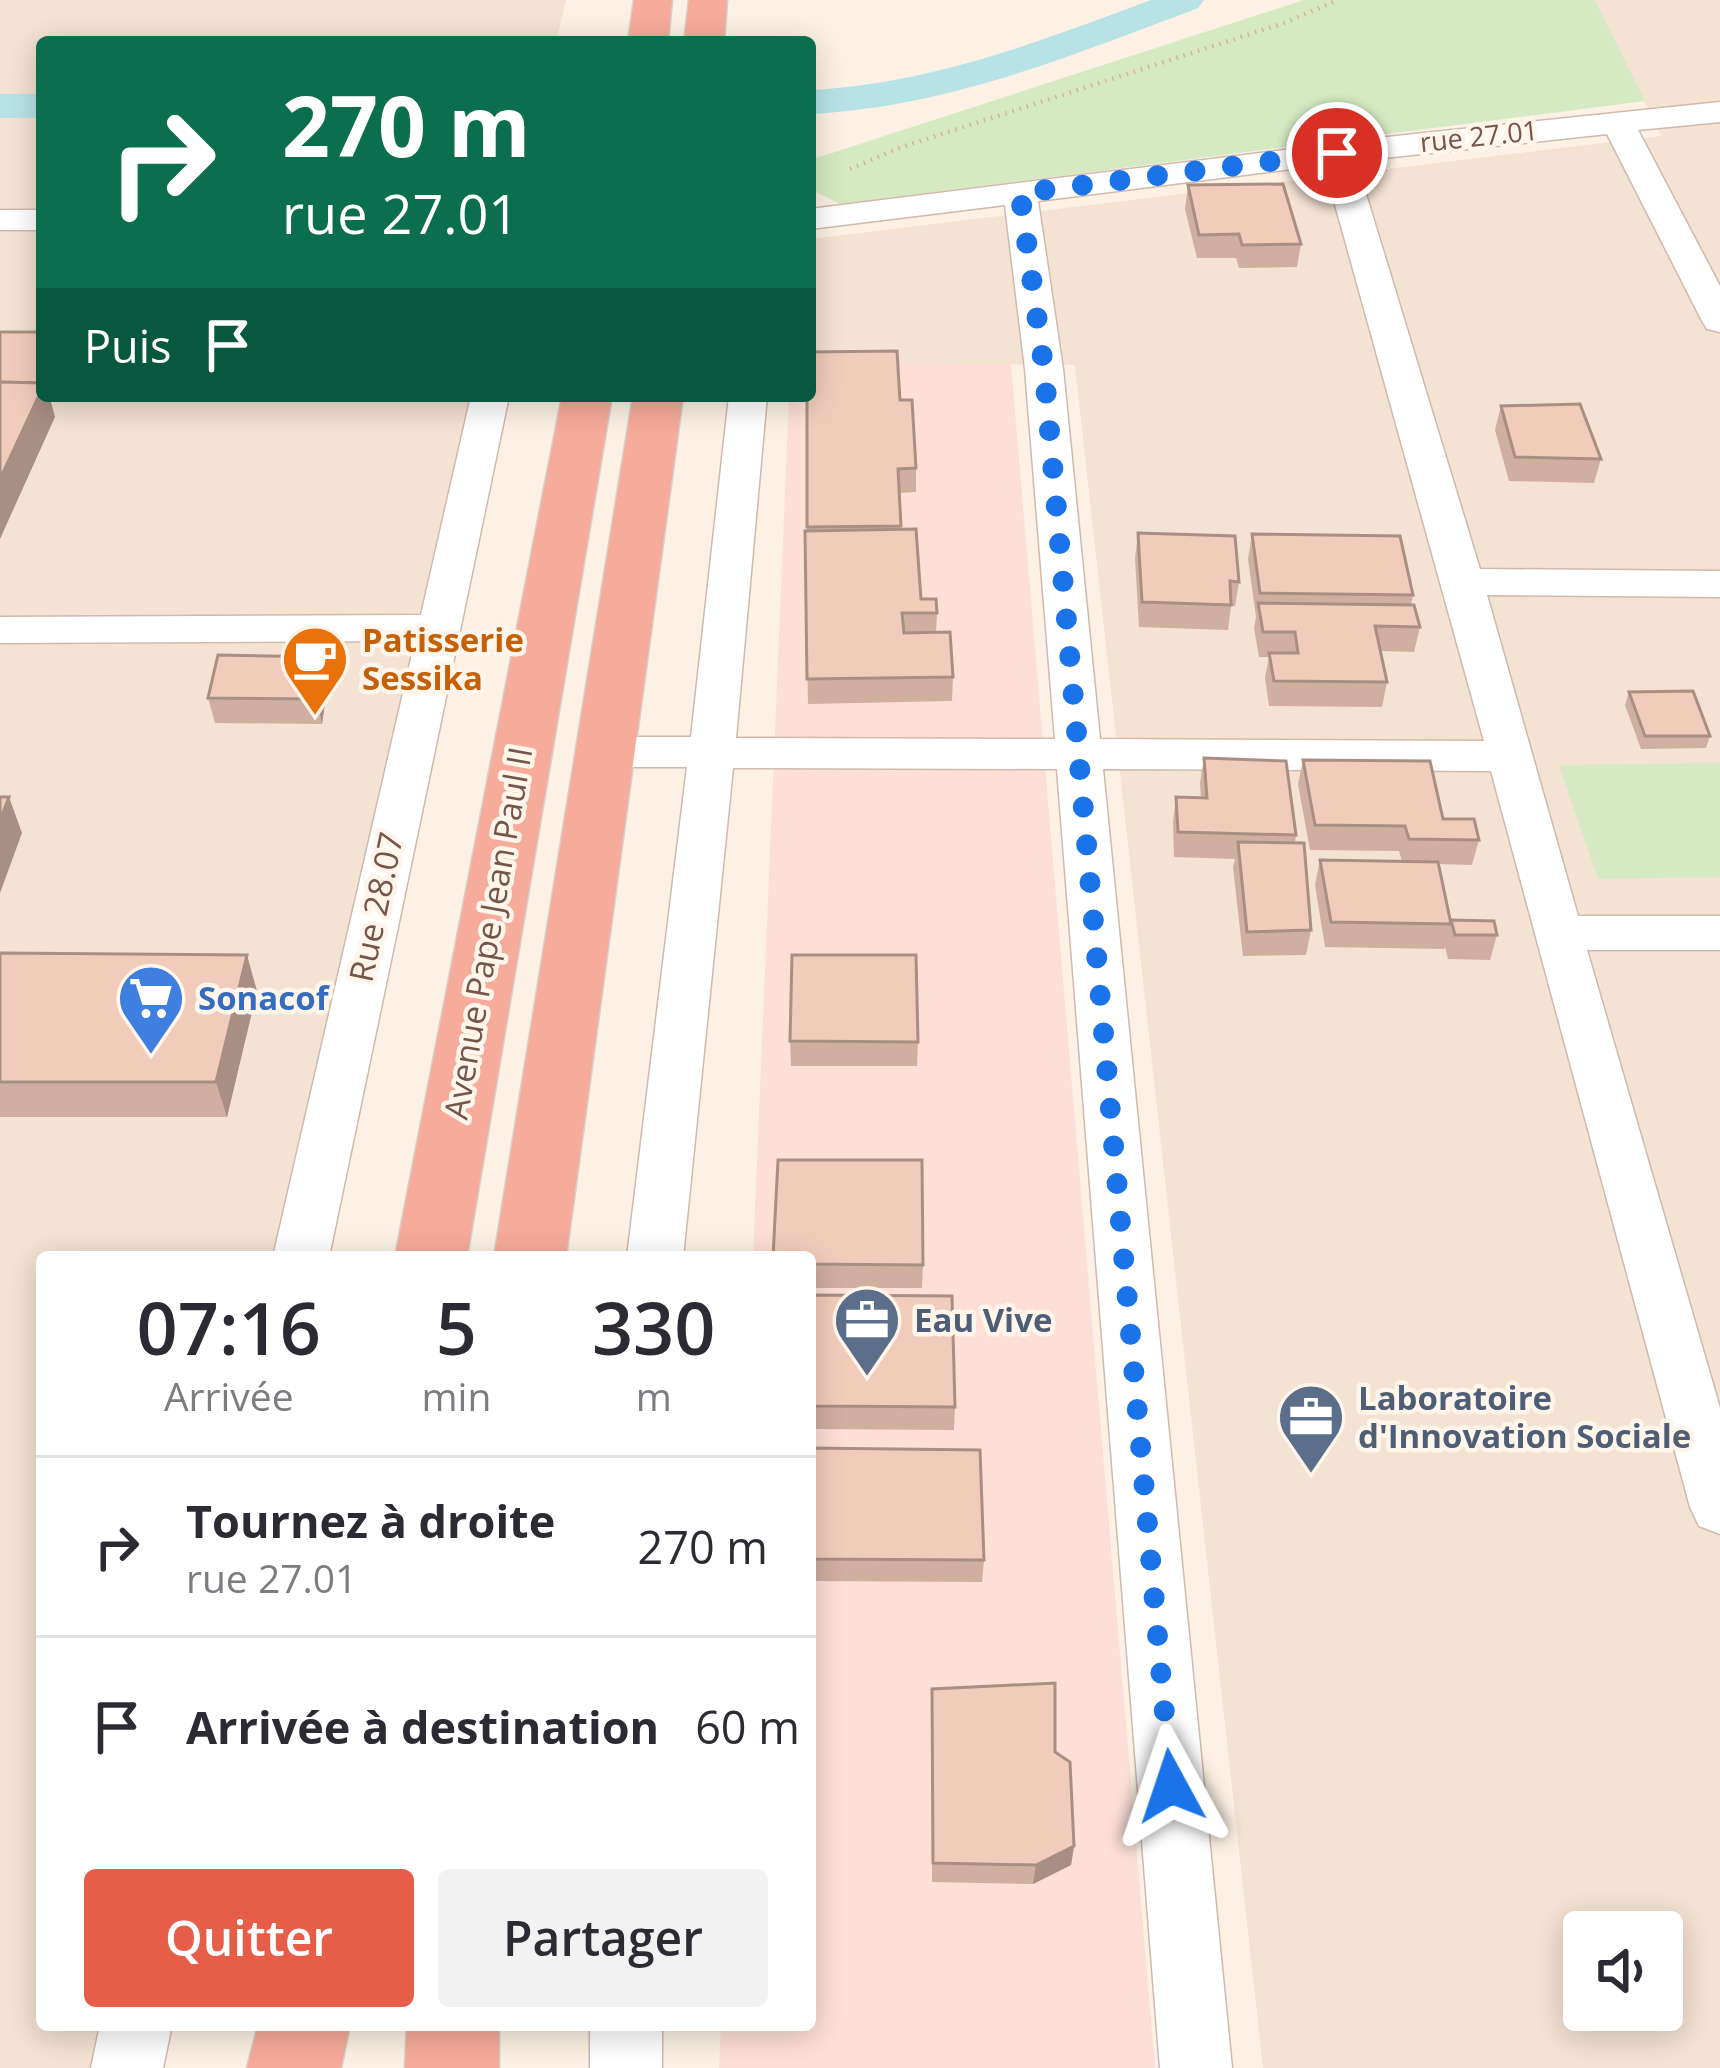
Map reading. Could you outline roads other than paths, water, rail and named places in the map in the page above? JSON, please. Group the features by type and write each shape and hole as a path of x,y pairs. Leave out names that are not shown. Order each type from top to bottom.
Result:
{"highway":[{"path":"649,36 653,0"},
{"path":"705,36 708,0"},
{"name":"Avenue Pape Jean Paul II","path":"432,1251 585,402"},
{"path":"531,1251 657,402"},
{"path":"294,2068 303,2031"},
{"path":"452,2068 453,2031"}],"street":[{"name":"rue 27.01","path":"816,218 1337,153 1720,112"},
{"path":"1617,122 1720,321"},
{"path":"1337,153 1463,582 1720,1507"},
{"path":"1020,193 1044,369 1196,2068"},
{"path":"0,220 36,220"},
{"name":"Rue 28.07","path":"302,1251 489,402"},
{"path":"656,1251 747,402"},
{"path":"1463,582 1720,584"},
{"path":"0,630 436,628"},
{"path":"602,752 1508,756"},
{"path":"1560,933 1720,933"},
{"path":"127,2068 135,2031"},
{"path":"626,2031 626,2068"}],"waterway":[{"path":"816,102 907,92 954,81 1048,52 1185,0"},
{"path":"0,106 36,106"}],"place":[{"name":"Patisserie Sessika","path":"315,718"},
{"name":"Sonacof","path":"151,1057"},
{"name":"Eau Vive","path":"867,1379"},
{"name":"Laboratoire d'Innovation Sociale","path":"1311,1476"}]}
